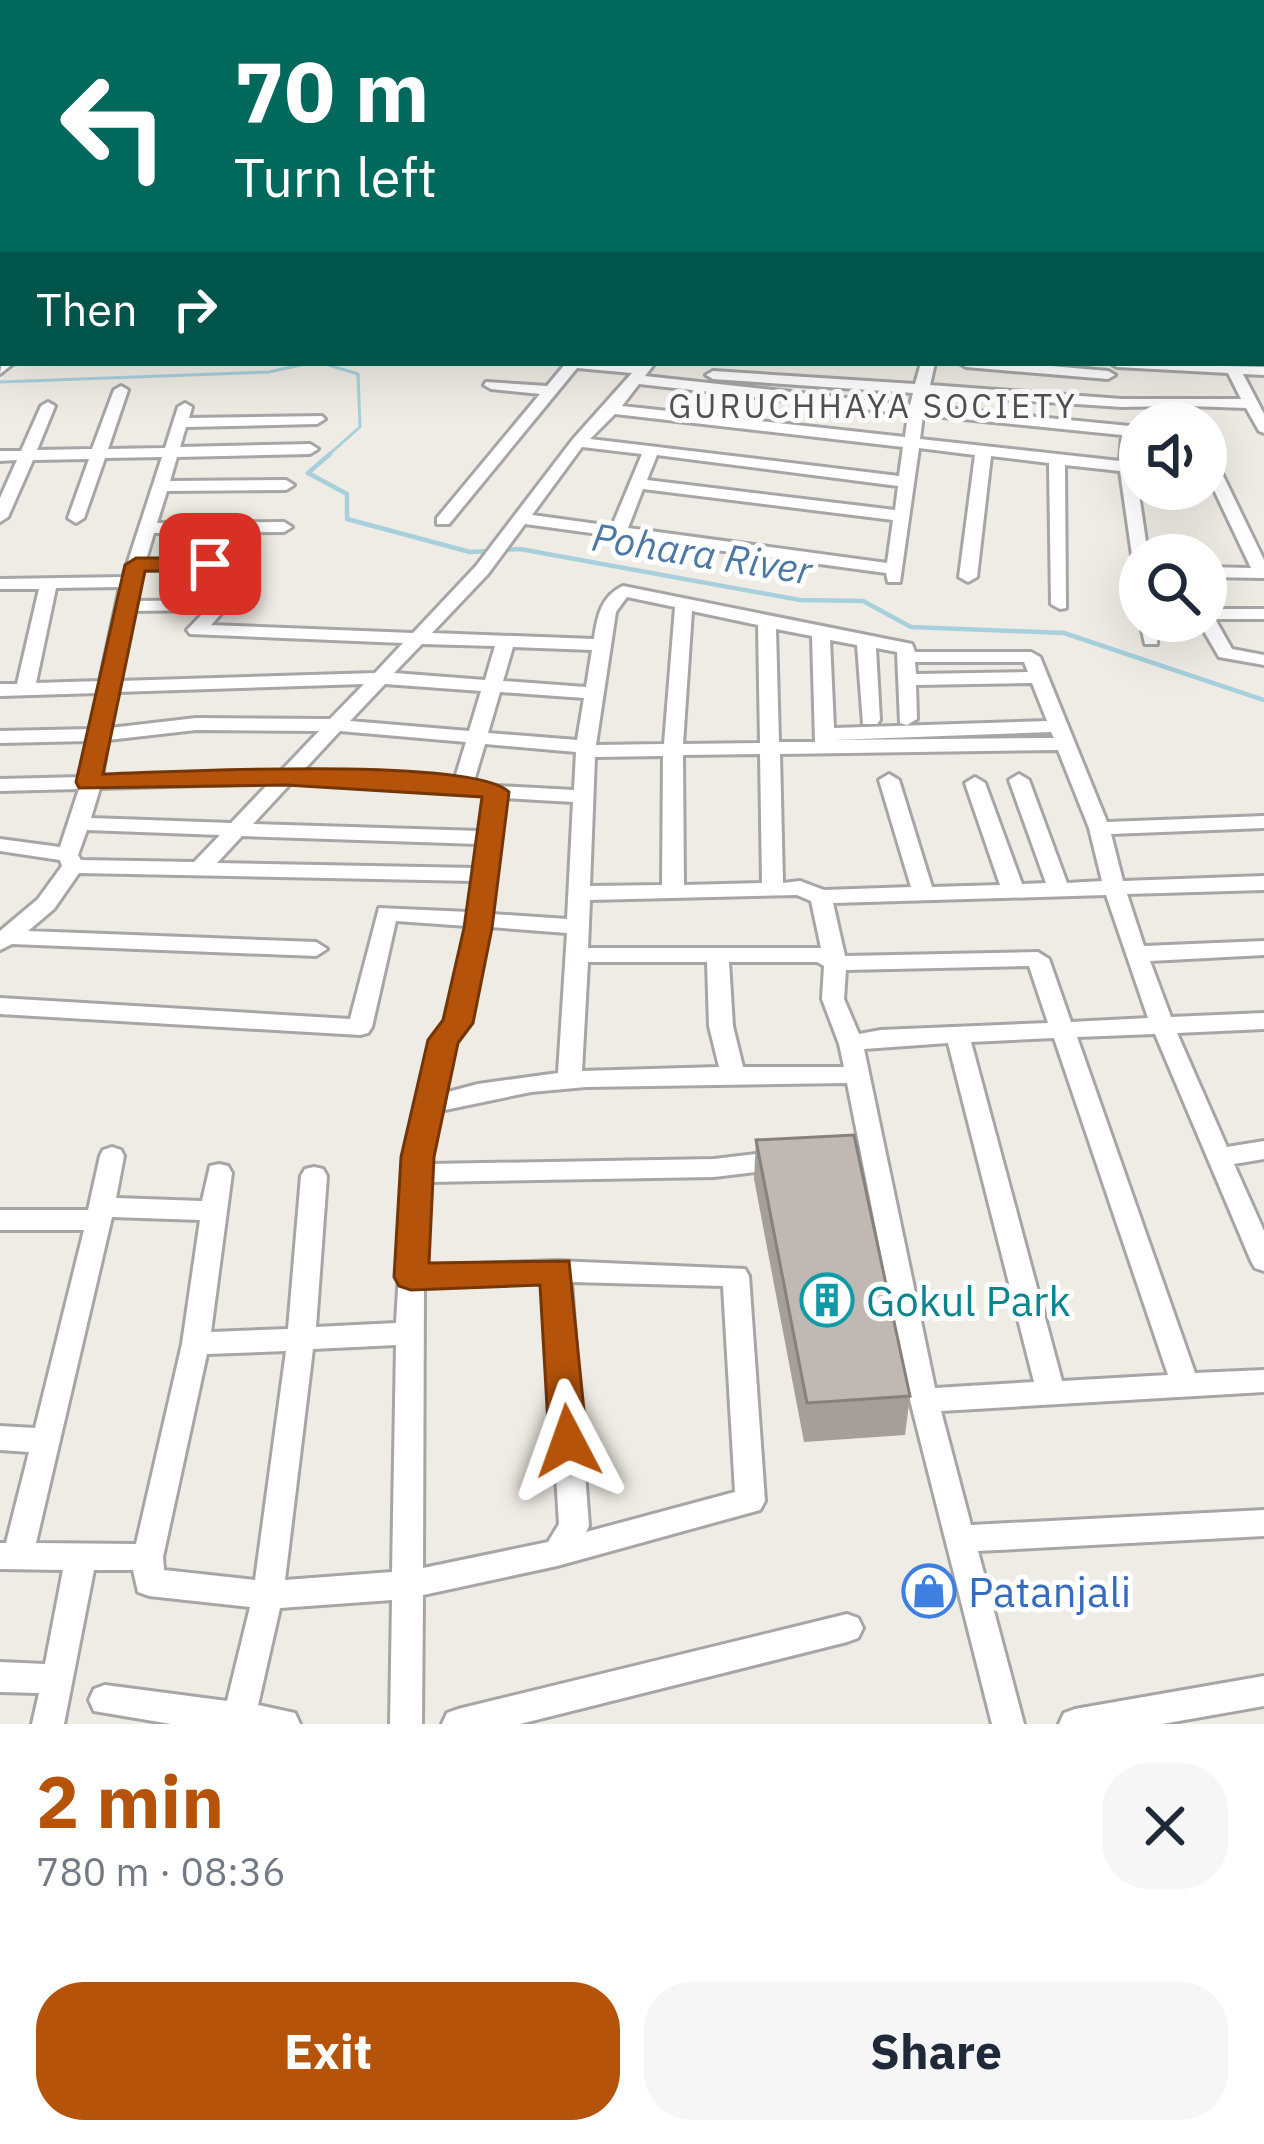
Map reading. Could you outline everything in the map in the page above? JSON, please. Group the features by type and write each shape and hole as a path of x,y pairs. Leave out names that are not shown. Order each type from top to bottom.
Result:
{"street":[{"path":"443,521 571,366"},
{"path":"608,366 1123,404 1251,404"},
{"path":"519,518 894,573 916,410 927,366"},
{"path":"1004,394 1010,366"},
{"path":"1036,366 1264,371"},
{"path":"1233,369 1264,428"},
{"path":"200,868 482,570 578,442 642,371"},
{"path":"713,375 916,410 1119,430"},
{"path":"490,385 551,392"},
{"path":"76,518 121,391"},
{"path":"0,518 48,406"},
{"path":"611,409 1119,466"},
{"path":"4,940 46,904 71,860 123,606 182,415 316,419"},
{"path":"578,442 907,482"},
{"path":"0,456 310,449"},
{"path":"618,532 651,450"},
{"path":"968,577 982,454"},
{"path":"1057,460 1060,604"},
{"path":"636,483 902,516"},
{"path":"160,486 286,485"},
{"path":"1227,500 1263,573 1227,572"},
{"path":"147,528 284,527"},
{"path":"0,584 247,564"},
{"path":"25,690 49,583"},
{"path":"569,1082 586,749 607,611 623,591 906,649 907,719"},
{"path":"123,606 220,604 196,630 601,645"},
{"path":"673,890 673,754 684,604"},
{"path":"1227,616 1264,614"},
{"path":"767,622 772,890"},
{"path":"821,633 826,735"},
{"path":"866,638 870,720"},
{"path":"464,784 505,642"},
{"path":"1219,642 1225,653 1264,660"},
{"path":"906,658 1031,657 1099,828 1112,887 1164,1025 1264,1261"},
{"path":"0,690 380,677 593,693"},
{"path":"906,680 1039,677"},
{"path":"0,737 100,736 196,724 335,725 673,754 770,747 870,720 1057,728"},
{"path":"826,735 1057,728"},
{"path":"0,785 286,777 464,784 496,792 582,796"},
{"path":"1019,780 1059,889"},
{"path":"889,781 923,893"},
{"path":"975,784 1013,890"},
{"path":"406,1724 416,1174 443,1040 458,1023 479,921 496,792"},
{"path":"1099,828 1264,822"},
{"path":"79,824 241,825 299,832 490,838"},
{"path":"0,845 71,860 200,868 485,874"},
{"path":"580,893 800,888 821,897 1264,883"},
{"path":"821,897 835,963 833,999 858,1075 865,1158 1009,1724"},
{"path":"0,1006 360,1028 387,913 578,927"},
{"path":"4,940 316,949"},
{"path":"1137,954 1264,948"},
{"path":"577,955 821,955 835,963 1038,959 1185,1385"},
{"path":"718,955 721,1026 734,1078"},
{"path":"851,1044 1264,1021"},
{"path":"958,1035 1051,1393"},
{"path":"428,1106 474,1092 569,1082 858,1075"},
{"path":"1220,1157 1264,1150"},
{"path":"112,1156 46,1441 9,1556 148,1557"},
{"path":"416,1174 713,1168 806,1159"},
{"path":"219,1173 196,1344 148,1557 149,1582 268,1594 407,1585 557,1553 750,1501 736,1276 557,1271 411,1277"},
{"path":"238,1722 268,1594 301,1339 314,1176"},
{"path":"0,1220 214,1211"},
{"path":"557,1271 574,1526 557,1553"},
{"path":"196,1344 410,1333"},
{"path":"924,1400 1264,1381"},
{"path":"0,1438 46,1441"},
{"path":"960,1539 1264,1522"},
{"path":"48,1724 81,1556"},
{"path":"458,1724 847,1628"},
{"path":"0,1677 58,1679"},
{"path":"1075,1724 1180,1714 1264,1691"},
{"path":"105,1700 238,1722 284,1724"}],"building":[{"name":"Gokul Park","path":"854,1135 910,1396 807,1403 756,1140"}],"waterway":[{"name":"Pohara River","path":"0,382 269,372 296,366"},
{"name":"Pohara River","path":"326,457 360,427 358,374 332,366"},
{"name":"Pohara River","path":"330,454 308,473 347,494 347,519 470,552 489,551"},
{"name":"Pohara River","path":"500,550 520,549 800,600 863,601 911,627 1064,633 1264,700"}],"place":[{"name":"Gokul Park","path":"827,1300"},
{"name":"Patanjali","path":"929,1591"}],"district":[{"name":"GURUCHHAYA SOCIETY","path":"873,405"}],"route":[{"path":"210,564 136,565 123,606 88,782 286,777 464,784 496,792 478,928 458,1023 443,1040 418,1157 411,1277 557,1271 568,1441"}]}
